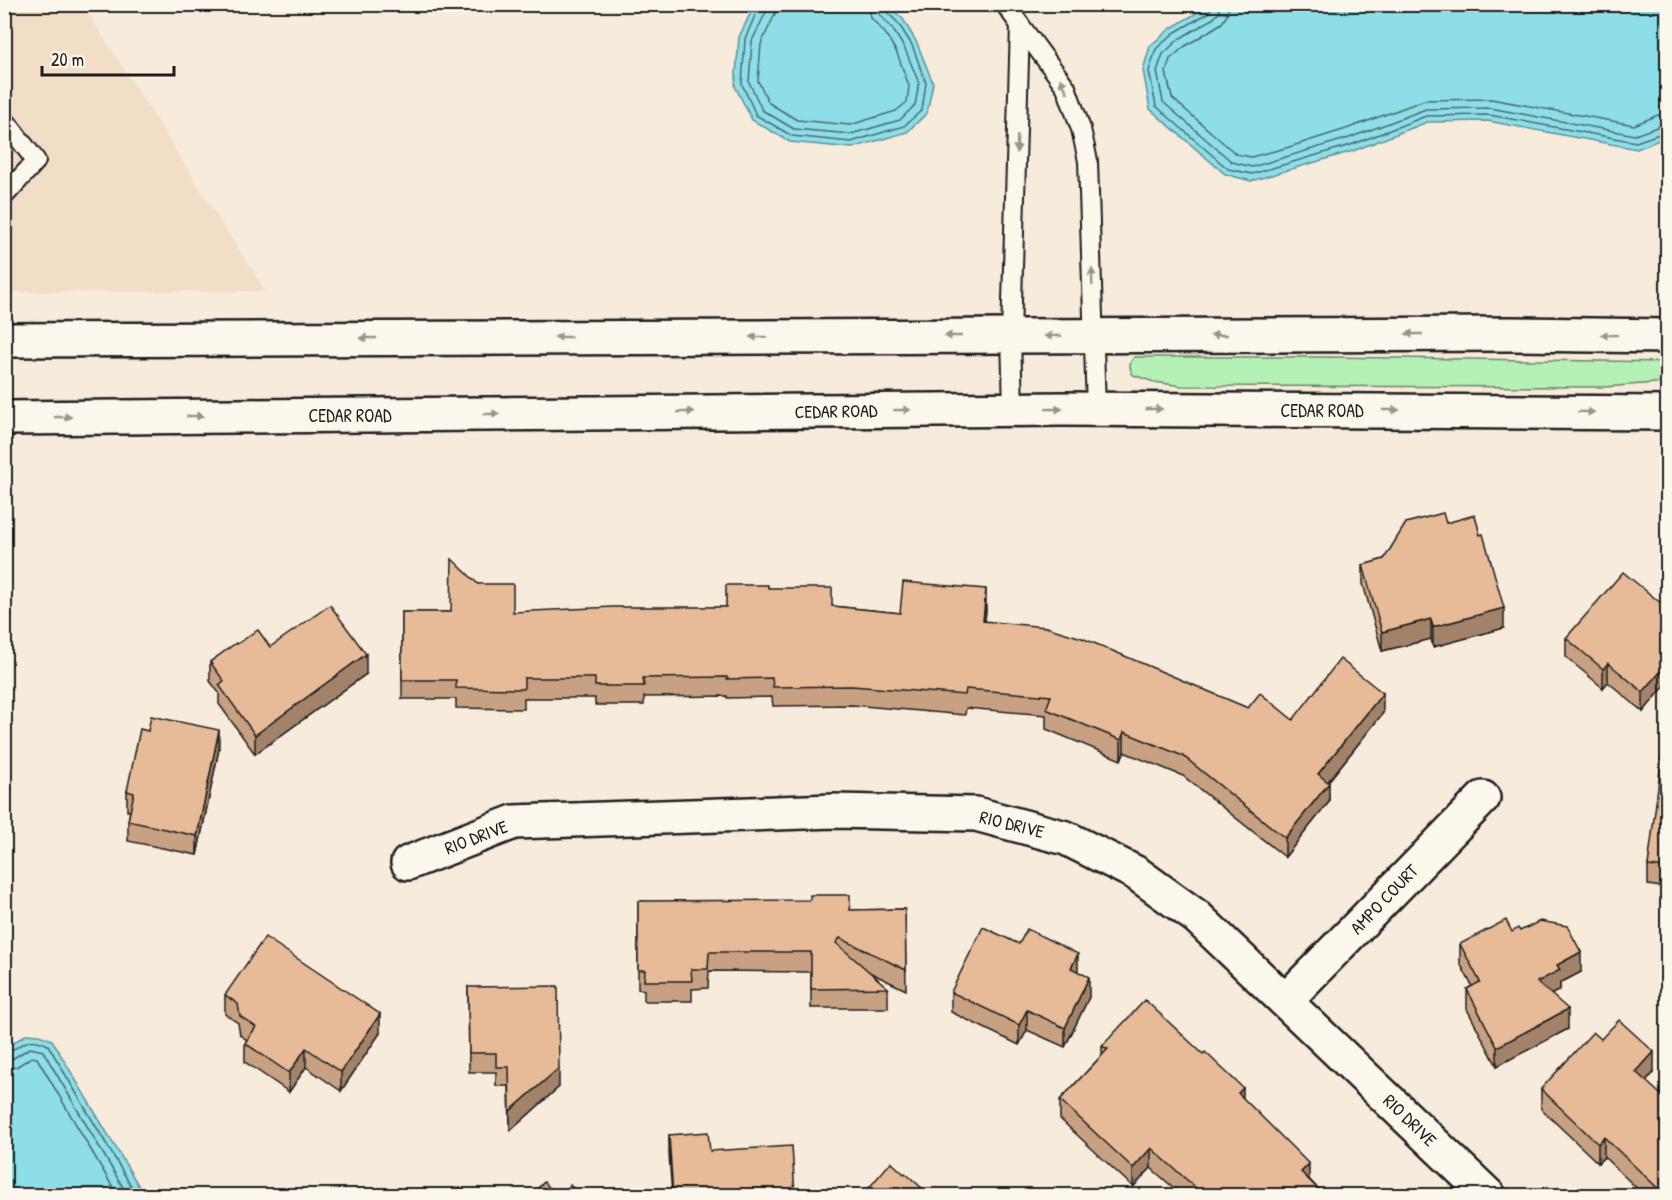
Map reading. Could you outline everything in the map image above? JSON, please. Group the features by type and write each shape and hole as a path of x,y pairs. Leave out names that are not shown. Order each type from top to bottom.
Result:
{"main road":[{"path":"4,340 1511,334 1668,336"},
{"name":"CEDAR ROAD","path":"4,418 1013,409 1668,413"},
{"name":"AMPO COURT","path":"1285,1001 1483,798"},
{"name":"RIO DRIVE","path":"408,863 514,822 834,811 976,814 1066,838 1136,873 1197,917 1488,1196"}],"lane":[{"path":"1005,4 1066,87 1081,129 1088,161 1096,409"},
{"path":"1013,409 1011,336 1020,25"},
{"path":"4,119 36,161 4,196"}],"shaded area":[{"path":"4,5 83,5 265,291 5,292"}],"green space":[{"path":"1134,357 1326,357 1667,362 1668,382 1604,387 1182,386 1154,382 1133,375 1130,366"}],"water":[{"path":"757,4 888,5 903,19 917,43 933,83 927,113 907,132 852,148 790,142 752,120 735,86 739,37"},
{"path":"1210,5 1667,5 1667,134 1664,138 1637,149 1488,121 1427,122 1353,151 1251,181 1225,174 1150,109 1143,70 1150,46 1171,28"},
{"path":"27,1034 39,1035 52,1040 144,1195 5,1195 5,1048"}],"building":[{"path":"1443,513 1446,523 1475,515 1480,535 1483,534 1504,608 1433,627 1431,619 1382,632 1363,565 1384,559 1406,523"},
{"path":"452,559 478,584 513,584 513,612 613,607 726,607 726,585 768,585 768,588 832,588 832,606 900,613 903,582 986,589 983,621 1046,627 1082,638 1248,708 1260,693 1293,720 1340,659 1383,693 1318,774 1329,783 1285,838 1183,756 1124,732 1121,740 1046,709 1051,696 966,689 965,695 852,686 773,687 772,678 643,678 644,686 595,686 595,678 524,678 524,689 456,688 456,680 402,680 402,612 451,612"},
{"path":"1623,572 1668,609 1668,663 1643,692 1608,663 1603,669 1566,638"},
{"path":"330,605 366,654 255,735 219,685 224,681 210,662 258,630 270,647"},
{"path":"151,716 219,730 197,836 128,821 134,793 127,791 140,729 148,731"},
{"path":"1665,731 1668,732 1668,868 1648,866"},
{"path":"810,895 850,895 850,910 905,909 906,970 840,938 836,943 888,988 811,989 811,952 709,952 708,969 691,969 692,981 644,981 645,970 638,970 638,901 810,900"},
{"path":"1506,920 1512,932 1518,928 1520,931 1540,921 1567,926 1581,952 1557,965 1560,970 1537,982 1568,1009 1497,1047 1467,989 1480,982 1460,944"},
{"path":"983,927 1019,944 1027,929 1078,954 1071,968 1089,977 1065,1028 1027,1010 1019,1025 951,992"},
{"path":"265,937 380,1014 341,1072 306,1048 289,1073 245,1043 256,1027 240,1016 238,1004 225,995"},
{"path":"558,986 559,1068 510,1111 509,1067 496,1067 496,1053 469,1053 468,987"},
{"path":"1145,1000 1243,1088 1238,1093 1309,1164 1301,1172 1325,1196 1205,1196 1151,1148 1133,1168 1060,1100 1108,1049 1102,1046"},
{"path":"1619,1020 1654,1052 1636,1072 1668,1101 1668,1196 1604,1137 1598,1144 1541,1089 1593,1032 1601,1039"},
{"path":"708,1132 710,1151 792,1146 795,1196 673,1196 669,1135"},
{"path":"891,1162 904,1174 931,1196 862,1196"},
{"path":"544,1182 557,1196 530,1196"},
{"path":"570,1185 581,1196 560,1196"}]}
